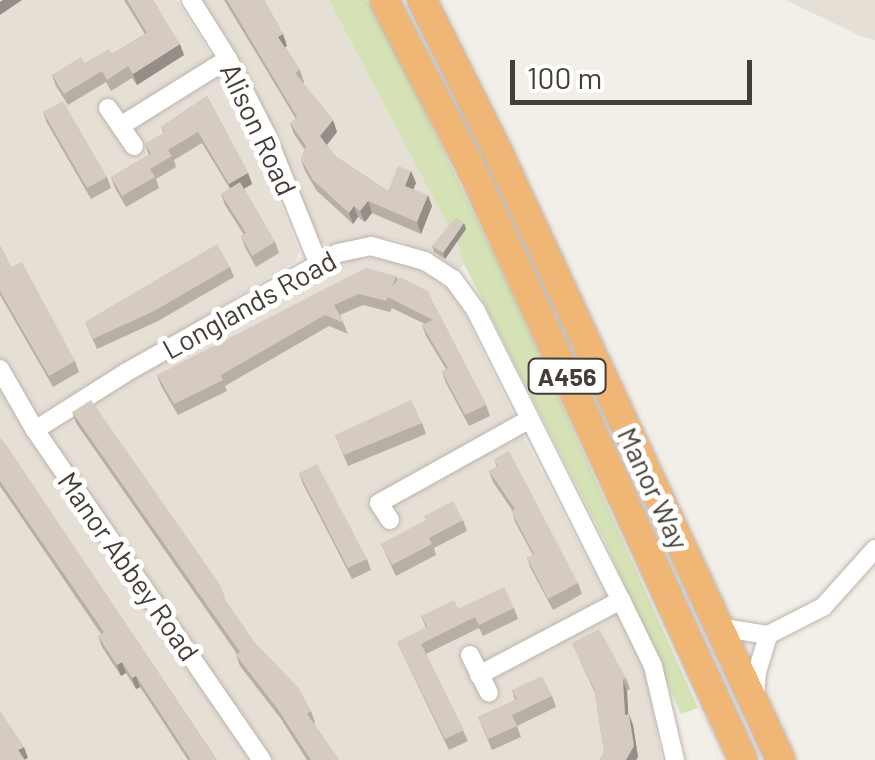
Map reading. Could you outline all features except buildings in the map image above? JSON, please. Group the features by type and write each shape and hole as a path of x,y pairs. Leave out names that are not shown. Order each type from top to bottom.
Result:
{"highway":[{"name":"Manor Way","path":"384,0 471,168 743,760"},
{"name":"Manor Way","path":"422,0 516,188 781,760"}],"street":[{"name":"Alison Road","path":"190,0 228,59 266,134 318,263"},
{"path":"122,125 228,59"},
{"path":"108,108 134,146"},
{"name":"Longlands Road","path":"35,430 125,372 318,263 353,249 391,248 425,261 453,279 476,311 654,666 674,760"},
{"name":"Manor Abbey Road","path":"0,369 35,430 262,760"},
{"path":"390,520 375,494 528,420"},
{"path":"718,627 768,636 823,607 875,549"},
{"path":"479,675 620,600"},
{"path":"755,705 757,672 768,636"},
{"path":"470,656 488,693"}],"shaded area":[{"path":"0,0 177,0 239,102 299,251 296,261 204,317 211,331 348,257 401,260 438,279 458,299 527,444 645,669 662,760 0,760"},
{"path":"199,0 329,0 458,245 464,264 456,275 401,241 375,237 326,245 317,241"},
{"path":"786,0 875,0 875,40 858,35"}],"green space":[{"path":"329,0 366,0 390,39 508,285 698,708 681,714 604,539 464,264 458,245"}]}
